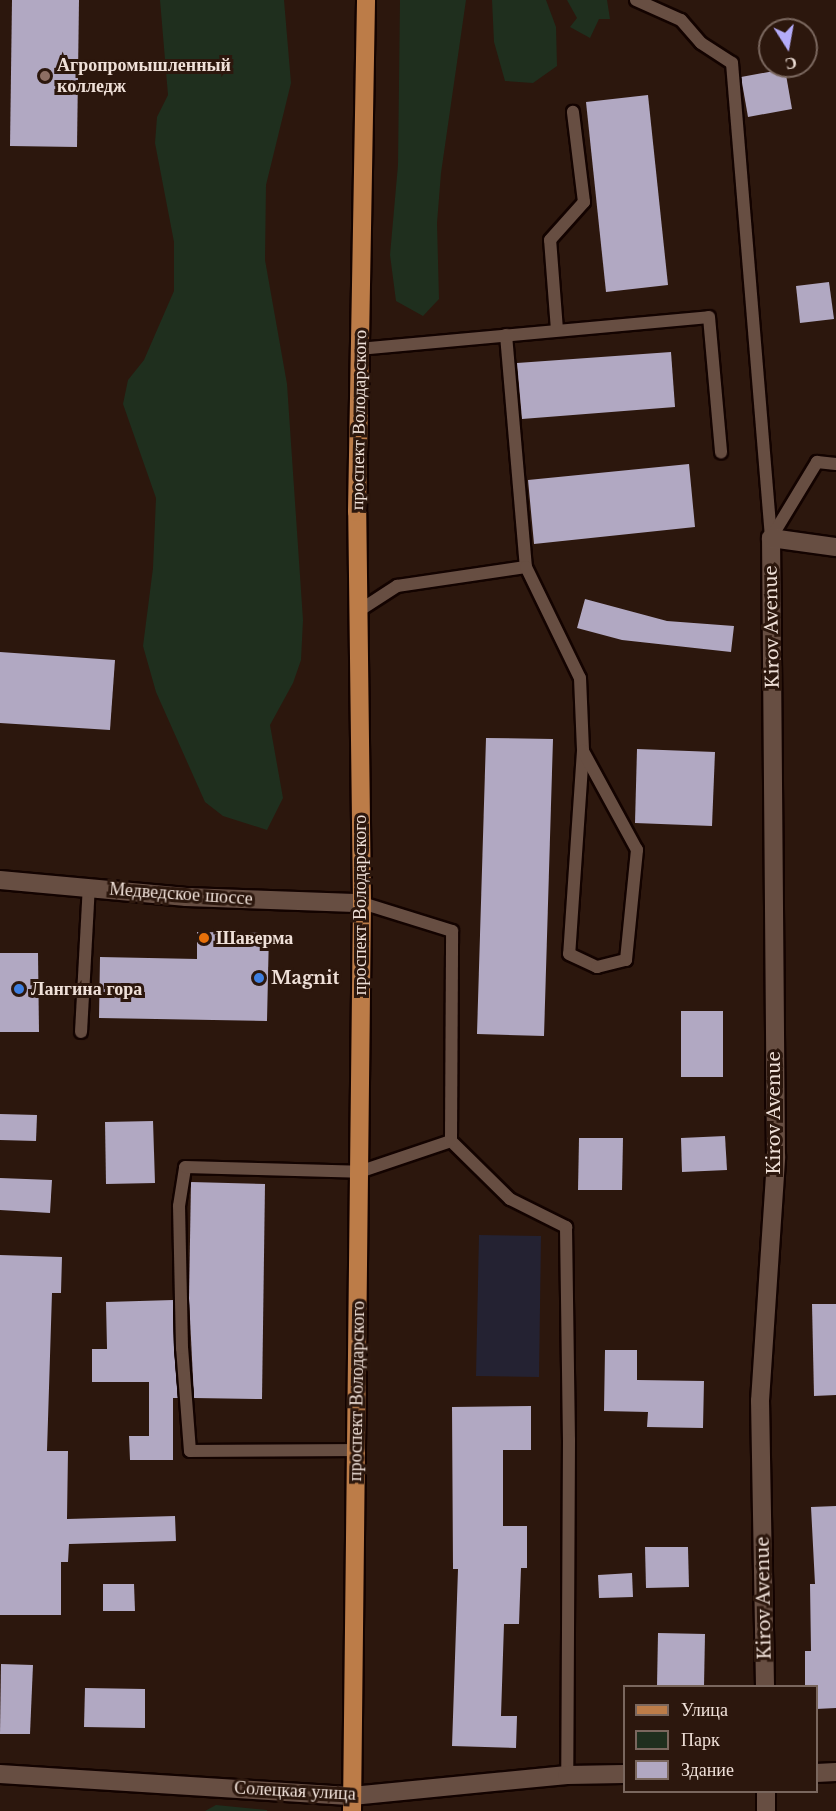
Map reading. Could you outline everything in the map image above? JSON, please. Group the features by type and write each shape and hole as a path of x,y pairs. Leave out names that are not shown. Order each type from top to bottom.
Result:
{"main road":[{"name":"проспект Володарского","path":"352,1803 362,903 357,612 359,349 366,0"}],"street":[{"path":"771,538 836,547"},
{"name":"Kirov Avenue","path":"765,1685 760,1401 776,1157 771,538"},
{"name":"Медведское шоссе","path":"0,879 186,897 362,903"},
{"path":"818,1773 836,1773"},
{"name":"Солецкая улица","path":"0,1774 352,1803 567,1775 623,1774"},
{"path":"766,1793 766,1811"}],"lane":[{"path":"636,0 681,20 701,43 732,63 771,538"},
{"path":"557,330 550,240 584,202 573,112"},
{"path":"359,349 709,317 721,452"},
{"path":"506,334 526,567 580,678 583,751 569,954 597,967 626,960 636,850 583,751"},
{"path":"771,538 817,462 836,464"},
{"path":"357,612 397,586 526,567"},
{"path":"81,1032 89,886"},
{"path":"362,903 452,931 451,1141 510,1199 566,1227 569,1440 567,1775"},
{"path":"356,1450 189,1451 182,1348 179,1206 185,1167 359,1172 451,1141"}],"shaded area":[{"path":"479,1235 541,1236 539,1377 476,1376"}],"green space":[{"path":"160,0 284,0 291,83 266,185 265,260 287,384 303,620 301,660 293,683 270,725 283,798 267,830 223,816 205,802 156,692 143,646 153,568 156,498 123,404 128,380 144,360 174,291 174,242 155,143 157,117 168,95"},
{"path":"400,0 466,0 441,173 437,223 439,299 423,316 396,301 390,255 398,165"},
{"path":"492,0 546,0 556,27 557,66 533,83 505,81 494,42"},
{"path":"567,0 607,0 610,19 599,19 590,38 570,27 577,18"},
{"path":"216,1805 267,1810 267,1811 205,1811"}],"building":[{"name":"Агропромышленный колледж","path":"12,0 79,0 77,147 10,146"},
{"path":"758,74 758,78 787,78 792,109 748,117 741,77"},
{"path":"648,95 668,285 606,292 586,102"},
{"path":"829,282 834,319 800,323 796,286"},
{"path":"671,352 675,407 522,419 517,363"},
{"path":"689,464 695,527 534,544 528,480"},
{"path":"585,599 667,621 734,626 731,652 622,640 577,628"},
{"path":"0,652 115,660 110,730 0,723"},
{"path":"486,738 553,739 544,1036 477,1034"},
{"path":"637,749 715,752 712,826 635,823"},
{"path":"197,932 269,933 267,1021 99,1018 100,957 197,959"},
{"path":"0,953 38,953 39,1032 0,1032"},
{"path":"681,1011 723,1011 723,1077 681,1077"},
{"path":"0,1114 37,1115 36,1141 0,1140"},
{"path":"153,1121 155,1183 106,1184 105,1122"},
{"path":"725,1136 727,1170 682,1172 681,1138"},
{"path":"579,1138 623,1138 622,1190 578,1190"},
{"path":"0,1178 52,1180 50,1213 0,1210"},
{"path":"191,1182 265,1184 262,1399 194,1398 189,1299"},
{"path":"0,1255 62,1257 61,1293 52,1293 47,1451 68,1451 67,1519 175,1516 176,1541 69,1544 68,1562 61,1562 61,1615 0,1615"},
{"path":"173,1300 178,1398 173,1398 173,1460 130,1460 129,1436 149,1436 149,1382 92,1382 92,1349 107,1349 106,1302"},
{"path":"812,1304 836,1304 836,1395 814,1396"},
{"path":"605,1350 637,1350 637,1380 704,1381 703,1428 647,1427 648,1412 604,1411"},
{"path":"531,1406 531,1450 503,1450 503,1526 527,1526 527,1568 521,1568 519,1624 504,1624 501,1716 517,1716 516,1748 452,1746 458,1569 453,1569 452,1407"},
{"path":"836,1506 836,1708 818,1709 818,1685 805,1685 805,1651 811,1651 810,1584 815,1584 811,1507"},
{"path":"645,1547 688,1547 689,1587 646,1588"},
{"path":"632,1573 633,1597 599,1598 598,1575"},
{"path":"103,1584 134,1584 135,1611 103,1611"},
{"path":"658,1633 705,1634 704,1685 657,1685"},
{"path":"1,1664 33,1665 30,1734 0,1734"},
{"path":"85,1688 145,1689 145,1728 84,1727"}],"place":[{"name":"Агропромышленный колледж","path":"45,76"},
{"name":"Шаверма","path":"204,938"},
{"name":"Magnit","path":"259,978"},
{"name":"Лангина гора","path":"19,989"}]}
